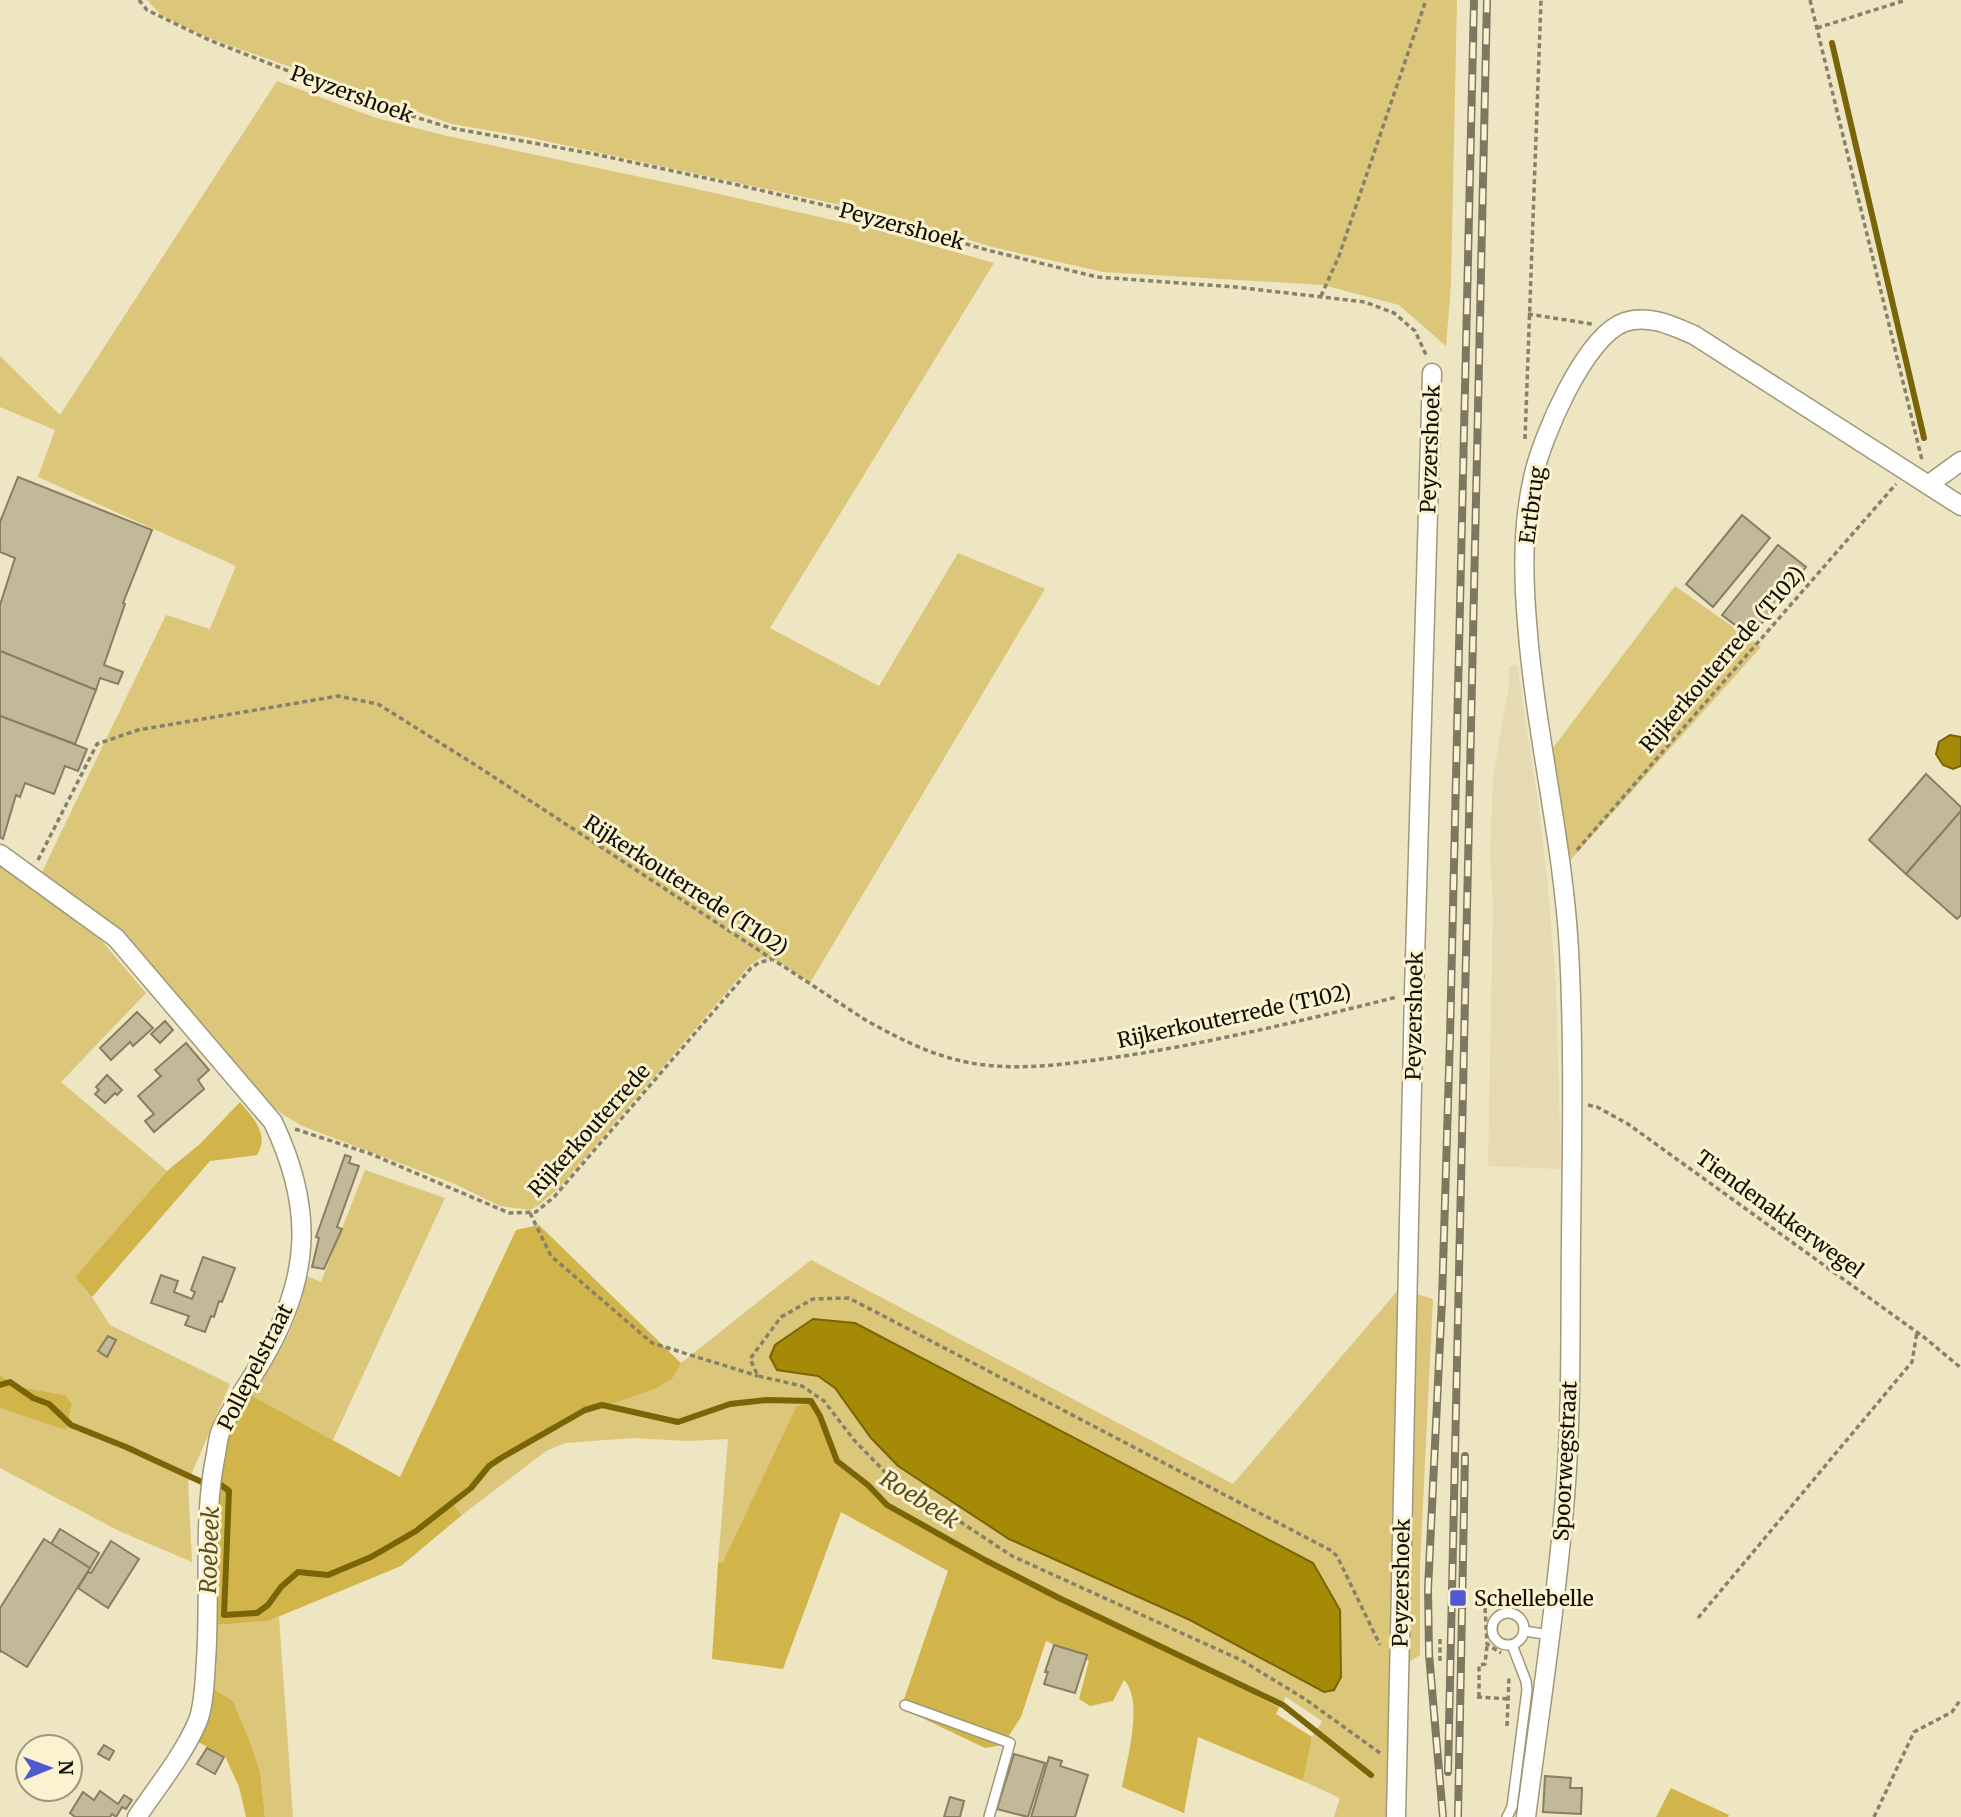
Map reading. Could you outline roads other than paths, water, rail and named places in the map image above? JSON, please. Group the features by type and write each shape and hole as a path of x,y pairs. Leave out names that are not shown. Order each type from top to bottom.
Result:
{"street":[{"name":"Ertbrug","path":"1572,1103 1569,950 1561,868 1532,686 1526,614 1526,527 1534,473 1547,435 1570,385 1597,345 1615,327 1626,321 1653,320 1694,335 1928,485"},
{"name":"Peyzershoek","path":"1396,1817 1414,993 1432,373"},
{"path":"1961,461 1928,485 1961,506"},
{"name":"Pollepelstraat","path":"0,854 116,938 273,1122 287,1152 299,1192 303,1231 299,1274 287,1310 267,1353 220,1432 210,1481 209,1611 198,1721 183,1749 137,1817"},
{"name":"Spoorwegstraat","path":"1526,1817 1565,1493 1570,1374 1572,1103"}],"lane":[{"path":"1505,1613 1515,1614 1522,1621 1524,1631 1519,1641 1503,1644 1495,1638 1492,1627 1496,1618 1505,1613"},
{"path":"1524,1631 1550,1635"},
{"path":"1507,1817 1513,1807 1526,1681 1512,1644"},
{"path":"905,1705 1010,1743 989,1817"}],"waterway":[{"path":"1832,43 1924,438"},
{"name":"Roebeek","path":"0,1385 10,1382 33,1398 49,1404 71,1425 204,1483"},
{"name":"Roebeek","path":"221,1485 229,1491 224,1615 257,1613 268,1605 281,1587 298,1572 328,1575 371,1557 416,1531 471,1488 489,1466 585,1410 602,1405 678,1422 730,1404 767,1400 811,1401 820,1416 837,1461 868,1485 887,1505 1059,1598 1283,1705 1371,1775"}],"railway":[{"path":"1443,1817 1429,1654 1428,1589 1442,1300 1450,1037 1474,0"},
{"path":"1448,1772 1487,0"},
{"path":"1458,1817 1465,1456"}],"place":[{"name":"Schellebelle","path":"1458,1598"}]}
